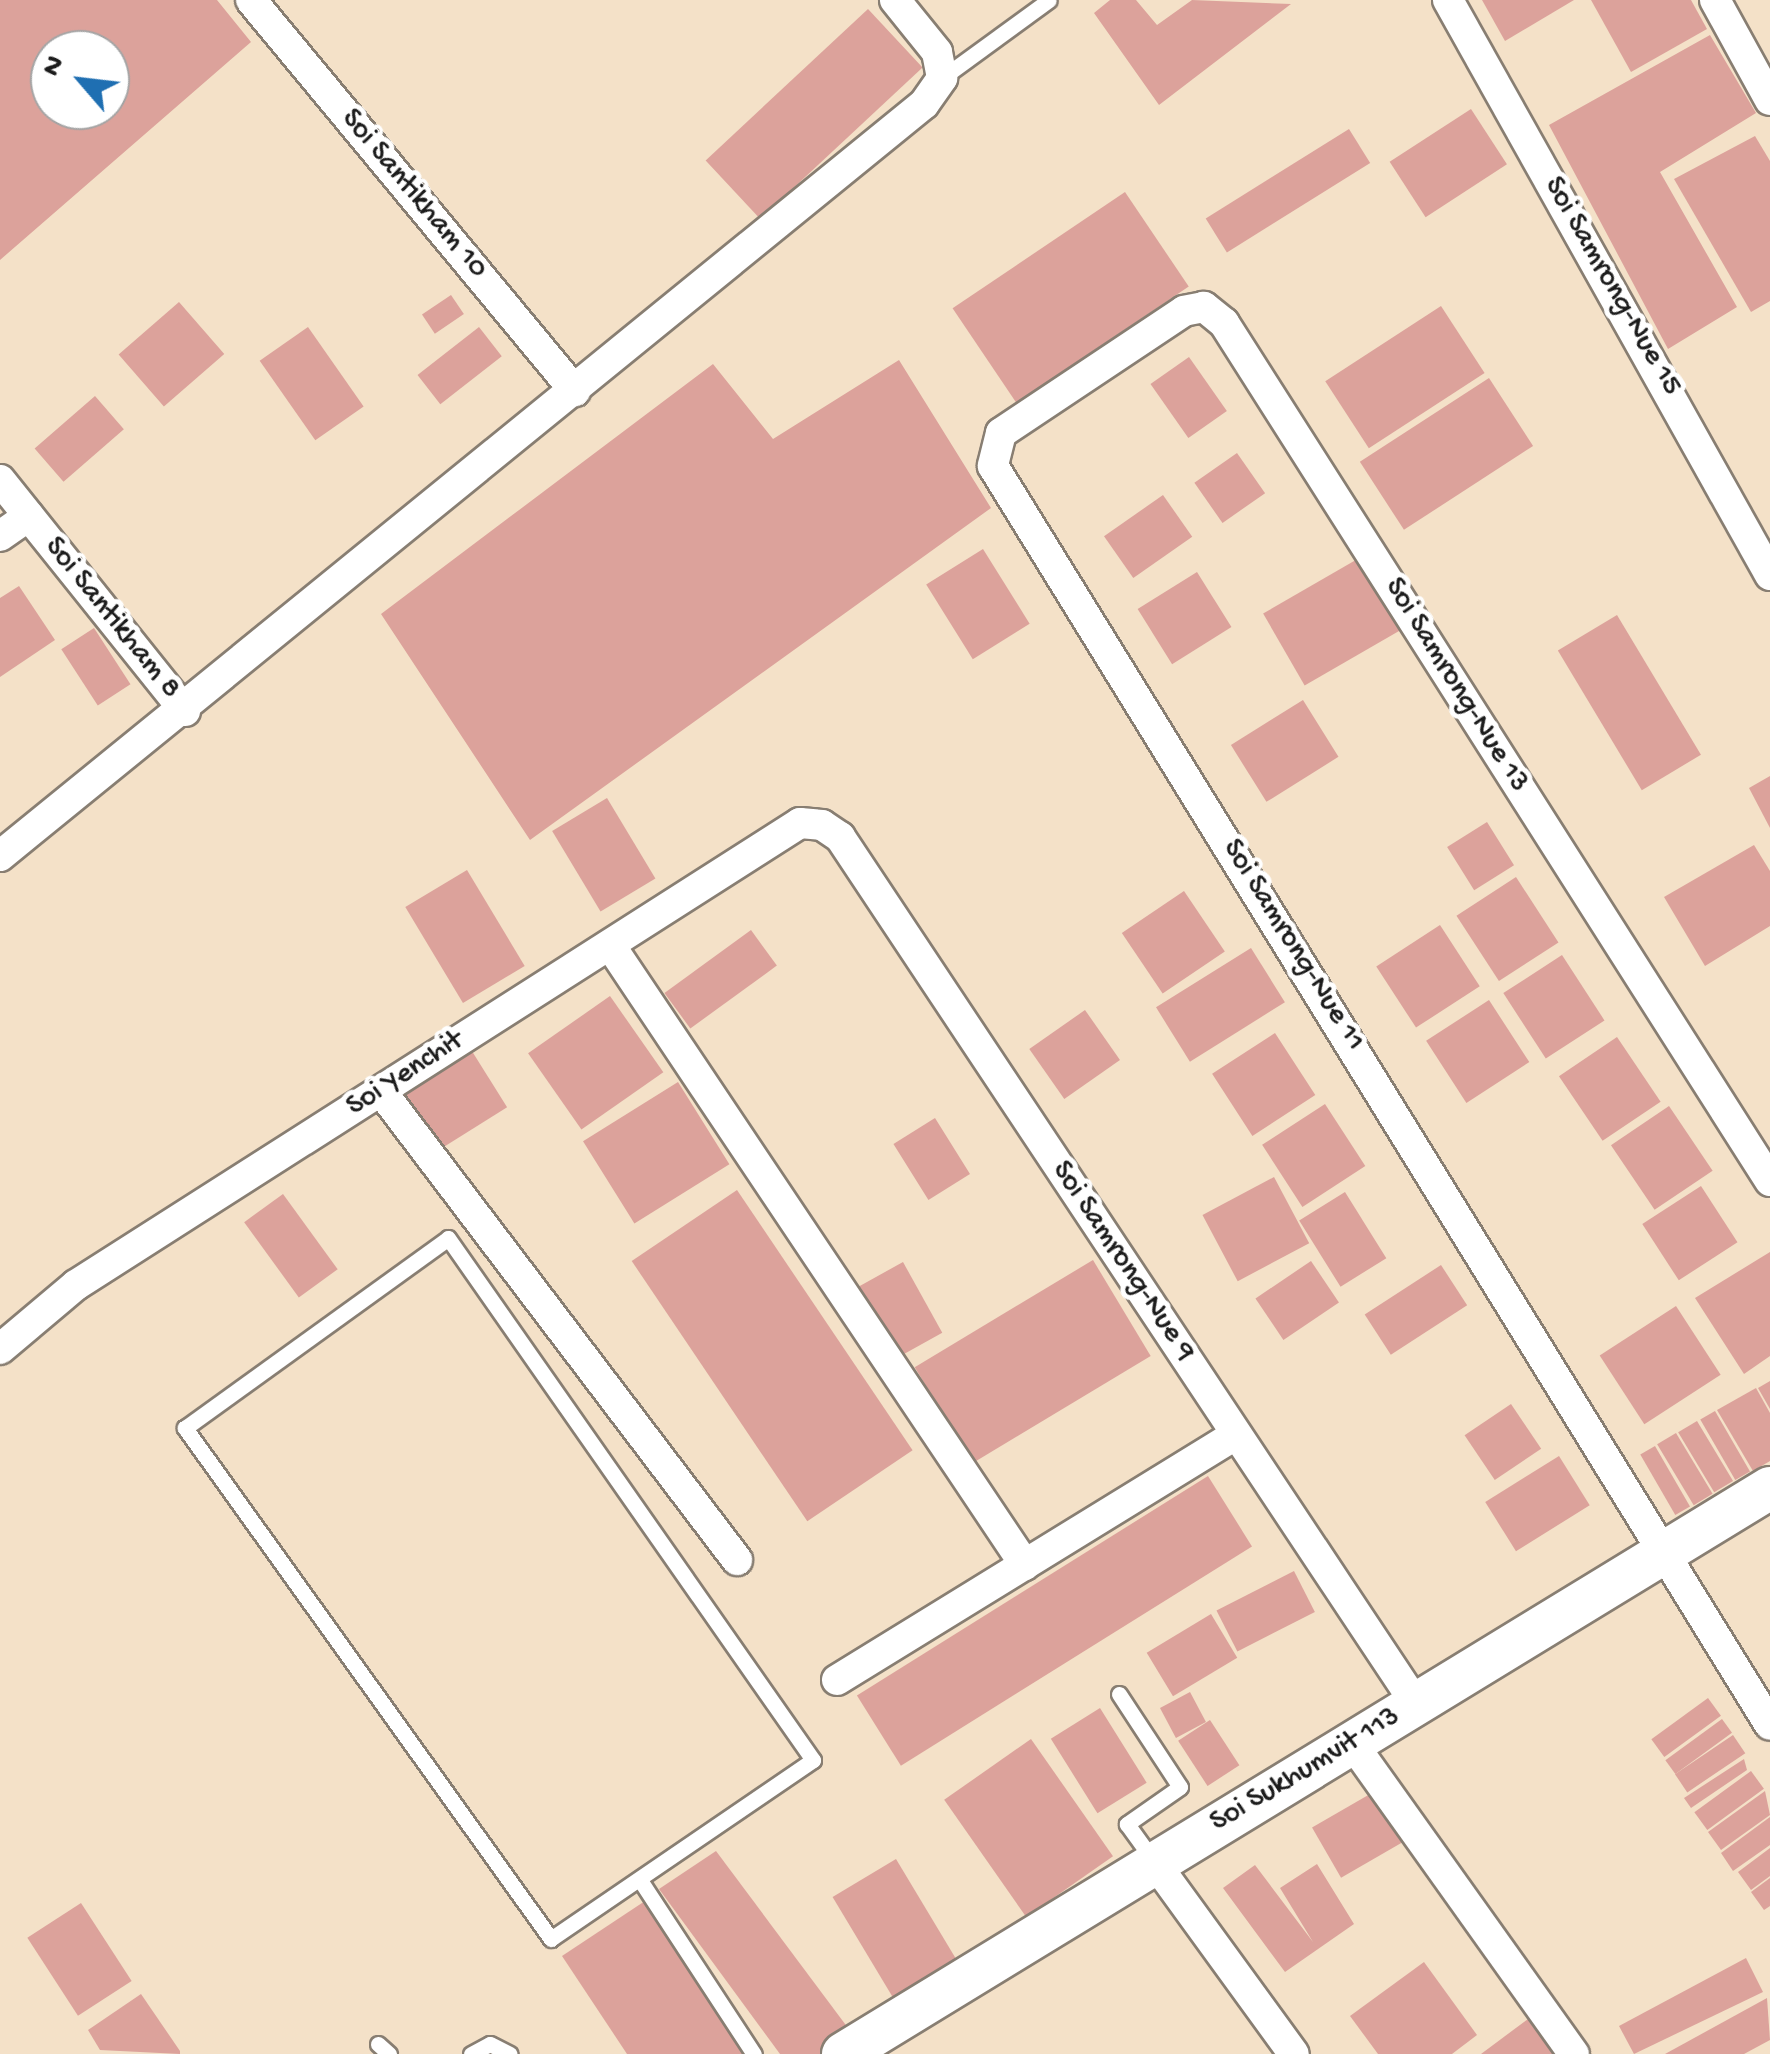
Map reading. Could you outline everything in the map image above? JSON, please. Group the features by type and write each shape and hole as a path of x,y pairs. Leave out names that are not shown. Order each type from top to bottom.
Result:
{"main road":[{"name":"Soi Sukhumvit 113","path":"842,2054 1770,1488"}],"street":[{"name":"Soi Santikham 10","path":"251,0 575,391"},
{"path":"0,856 185,711 924,104 942,78 937,52 895,0"},
{"name":"Soi Samrong-Nue 15","path":"1448,0 1770,575"},
{"path":"1715,0 1770,100"},
{"name":"Soi Samrong-Nue 13","path":"1093,372 1184,311 1204,307 1224,323 1770,1180"},
{"name":"Soi Samrong-Nue 11","path":"1093,372 1002,433 993,466 1668,1550 1770,1725"},
{"name":"Soi Santikham 8","path":"0,480 185,711"},
{"path":"0,536 29,516"},
{"name":"Soi Yenchit","path":"0,1349 76,1285 610,944 800,823 822,825"},
{"name":"Soi Samrong-Nue 9","path":"822,825 840,838 1416,1704"},
{"path":"610,944 1025,1564"},
{"path":"382,1091 737,1560"},
{"path":"837,1680 1236,1435"},
{"path":"1352,1742 1574,2054"},
{"path":"1155,1863 1294,2054"}],"lane":[{"path":"942,78 1050,0"},
{"path":"448,1238 813,1760 640,1880 551,1940 185,1428 448,1238"},
{"path":"1119,1694 1180,1787 1128,1824 1155,1863"},
{"path":"640,1880 754,2054"},
{"path":"471,2054 490,2044 510,2054"}],"building":[{"path":"0,0 217,0 251,42 0,260"},
{"path":"1110,0 1136,0 1157,25 1192,0 1291,4 1159,105 1094,13"},
{"path":"1482,0 1574,0 1505,41"},
{"path":"1591,0 1691,0 1707,29 1631,72"},
{"path":"868,9 923,68 760,219 706,160"},
{"path":"1710,35 1756,113 1660,172 1737,307 1668,349 1549,125"},
{"path":"1471,109 1507,164 1426,217 1390,162"},
{"path":"1349,129 1370,163 1227,252 1206,219"},
{"path":"1755,136 1770,161 1770,301 1751,312 1674,179"},
{"path":"1125,192 1189,287 1016,403 953,308"},
{"path":"451,295 464,314 435,334 422,315"},
{"path":"179,302 224,354 164,407 119,354"},
{"path":"1441,306 1485,373 1369,448 1325,381"},
{"path":"308,327 364,406 315,440 260,361"},
{"path":"479,327 502,356 440,404 418,375"},
{"path":"1189,357 1227,411 1188,438 1150,384"},
{"path":"899,360 991,508 530,840 381,614 713,364 773,439"},
{"path":"1489,378 1533,446 1404,530 1360,462"},
{"path":"95,396 124,429 63,482 35,448"},
{"path":"1237,453 1265,493 1223,523 1194,483"},
{"path":"1163,495 1192,537 1133,578 1104,536"},
{"path":"983,549 1030,624 973,659 926,585"},
{"path":"1361,557 1402,629 1305,685 1263,614"},
{"path":"1197,572 1231,627 1172,664 1138,609"},
{"path":"19,586 55,640 0,677 0,598"},
{"path":"1617,615 1701,755 1642,790 1558,651"},
{"path":"94,628 130,684 98,705 61,649"},
{"path":"1303,700 1339,757 1266,802 1231,745"},
{"path":"1770,776 1770,828 1749,788"},
{"path":"607,798 655,879 601,912 552,831"},
{"path":"1487,822 1514,865 1474,890 1447,847"},
{"path":"1754,845 1770,871 1770,926 1705,966 1664,897"},
{"path":"467,870 525,966 463,1003 405,907"},
{"path":"1516,877 1558,942 1499,981 1456,916"},
{"path":"1184,891 1225,952 1163,993 1122,933"},
{"path":"1440,925 1480,986 1416,1028 1376,966"},
{"path":"751,930 777,966 690,1028 664,993"},
{"path":"1251,948 1285,1002 1190,1062 1156,1007"},
{"path":"1562,955 1604,1020 1546,1059 1503,993"},
{"path":"610,996 663,1072 581,1130 528,1053"},
{"path":"1489,1000 1529,1062 1466,1103 1426,1041"},
{"path":"1085,1010 1120,1060 1064,1099 1029,1049"},
{"path":"1275,1033 1315,1095 1252,1136 1212,1074"},
{"path":"1617,1037 1661,1102 1603,1141 1559,1076"},
{"path":"470,1048 507,1107 439,1150 402,1090"},
{"path":"678,1082 729,1164 634,1224 583,1141"},
{"path":"1325,1104 1365,1166 1302,1207 1262,1145"},
{"path":"1669,1106 1713,1171 1655,1210 1611,1145"},
{"path":"935,1118 970,1174 928,1200 893,1144"},
{"path":"1274,1177 1309,1243 1238,1281 1202,1215"},
{"path":"1701,1186 1737,1242 1679,1280 1642,1224"},
{"path":"737,1190 913,1450 807,1521 632,1261"},
{"path":"1345,1192 1386,1258 1341,1287 1299,1221"},
{"path":"283,1194 338,1269 299,1297 244,1222"},
{"path":"1770,1252 1770,1356 1744,1374 1695,1298"},
{"path":"1093,1260 1151,1356 972,1463 915,1367"},
{"path":"1311,1261 1339,1302 1283,1340 1255,1298"},
{"path":"903,1262 942,1333 896,1359 857,1288"},
{"path":"1441,1265 1467,1305 1391,1355 1365,1315"},
{"path":"1676,1306 1721,1375 1644,1424 1600,1356"},
{"path":"1770,1381 1770,1409 1758,1388"},
{"path":"1756,1388 1770,1413 1770,1461 1753,1471 1717,1410"},
{"path":"1511,1404 1541,1449 1495,1480 1465,1435"},
{"path":"1715,1411 1750,1472 1735,1480 1700,1420"},
{"path":"1697,1421 1733,1481 1714,1492 1678,1432"},
{"path":"1676,1433 1713,1494 1694,1505 1657,1444"},
{"path":"1655,1446 1690,1507 1675,1515 1640,1454"},
{"path":"1559,1456 1590,1505 1516,1551 1485,1502"},
{"path":"1208,1476 1252,1546 901,1766 857,1695"},
{"path":"1294,1571 1315,1612 1237,1651 1216,1610"},
{"path":"1211,1614 1237,1658 1173,1696 1147,1653"},
{"path":"1190,1692 1206,1722 1176,1738 1160,1708"},
{"path":"1708,1698 1721,1716 1664,1757 1651,1739"},
{"path":"1100,1708 1147,1783 1097,1813 1051,1739"},
{"path":"1722,1719 1732,1733 1675,1774 1665,1760"},
{"path":"1210,1720 1239,1765 1208,1786 1178,1741"},
{"path":"1733,1735 1745,1753 1687,1792 1675,1774"},
{"path":"1031,1739 1113,1856 1026,1917 944,1800"},
{"path":"1744,1759 1747,1770 1691,1808 1684,1798"},
{"path":"1751,1771 1764,1789 1707,1830 1694,1812"},
{"path":"1377,1790 1406,1840 1341,1878 1312,1827"},
{"path":"1765,1791 1770,1815 1721,1850 1708,1832"},
{"path":"1770,1817 1770,1845 1733,1871 1721,1853"},
{"path":"1770,1848 1770,1876 1751,1890 1738,1872"},
{"path":"716,1851 854,2036 826,2054 780,2054 659,1889"},
{"path":"896,1859 958,1963 895,2001 833,1897"},
{"path":"1317,1864 1354,1924 1285,1972 1223,1888 1255,1865 1313,1942 1280,1888"},
{"path":"1770,1878 1770,1906 1764,1910 1751,1892"},
{"path":"645,1901 747,2054 627,2054 562,1956"},
{"path":"81,1903 132,1981 78,2016 27,1938"},
{"path":"1746,1958 1763,1992 1634,2054 1619,2026"},
{"path":"1424,1962 1477,2035 1452,2054 1378,2054 1350,2016"},
{"path":"141,1994 180,2054 100,2050 88,2030"},
{"path":"1767,1998 1770,2040 1744,2054 1665,2054"},
{"path":"1532,2016 1560,2054 1481,2054"}]}
